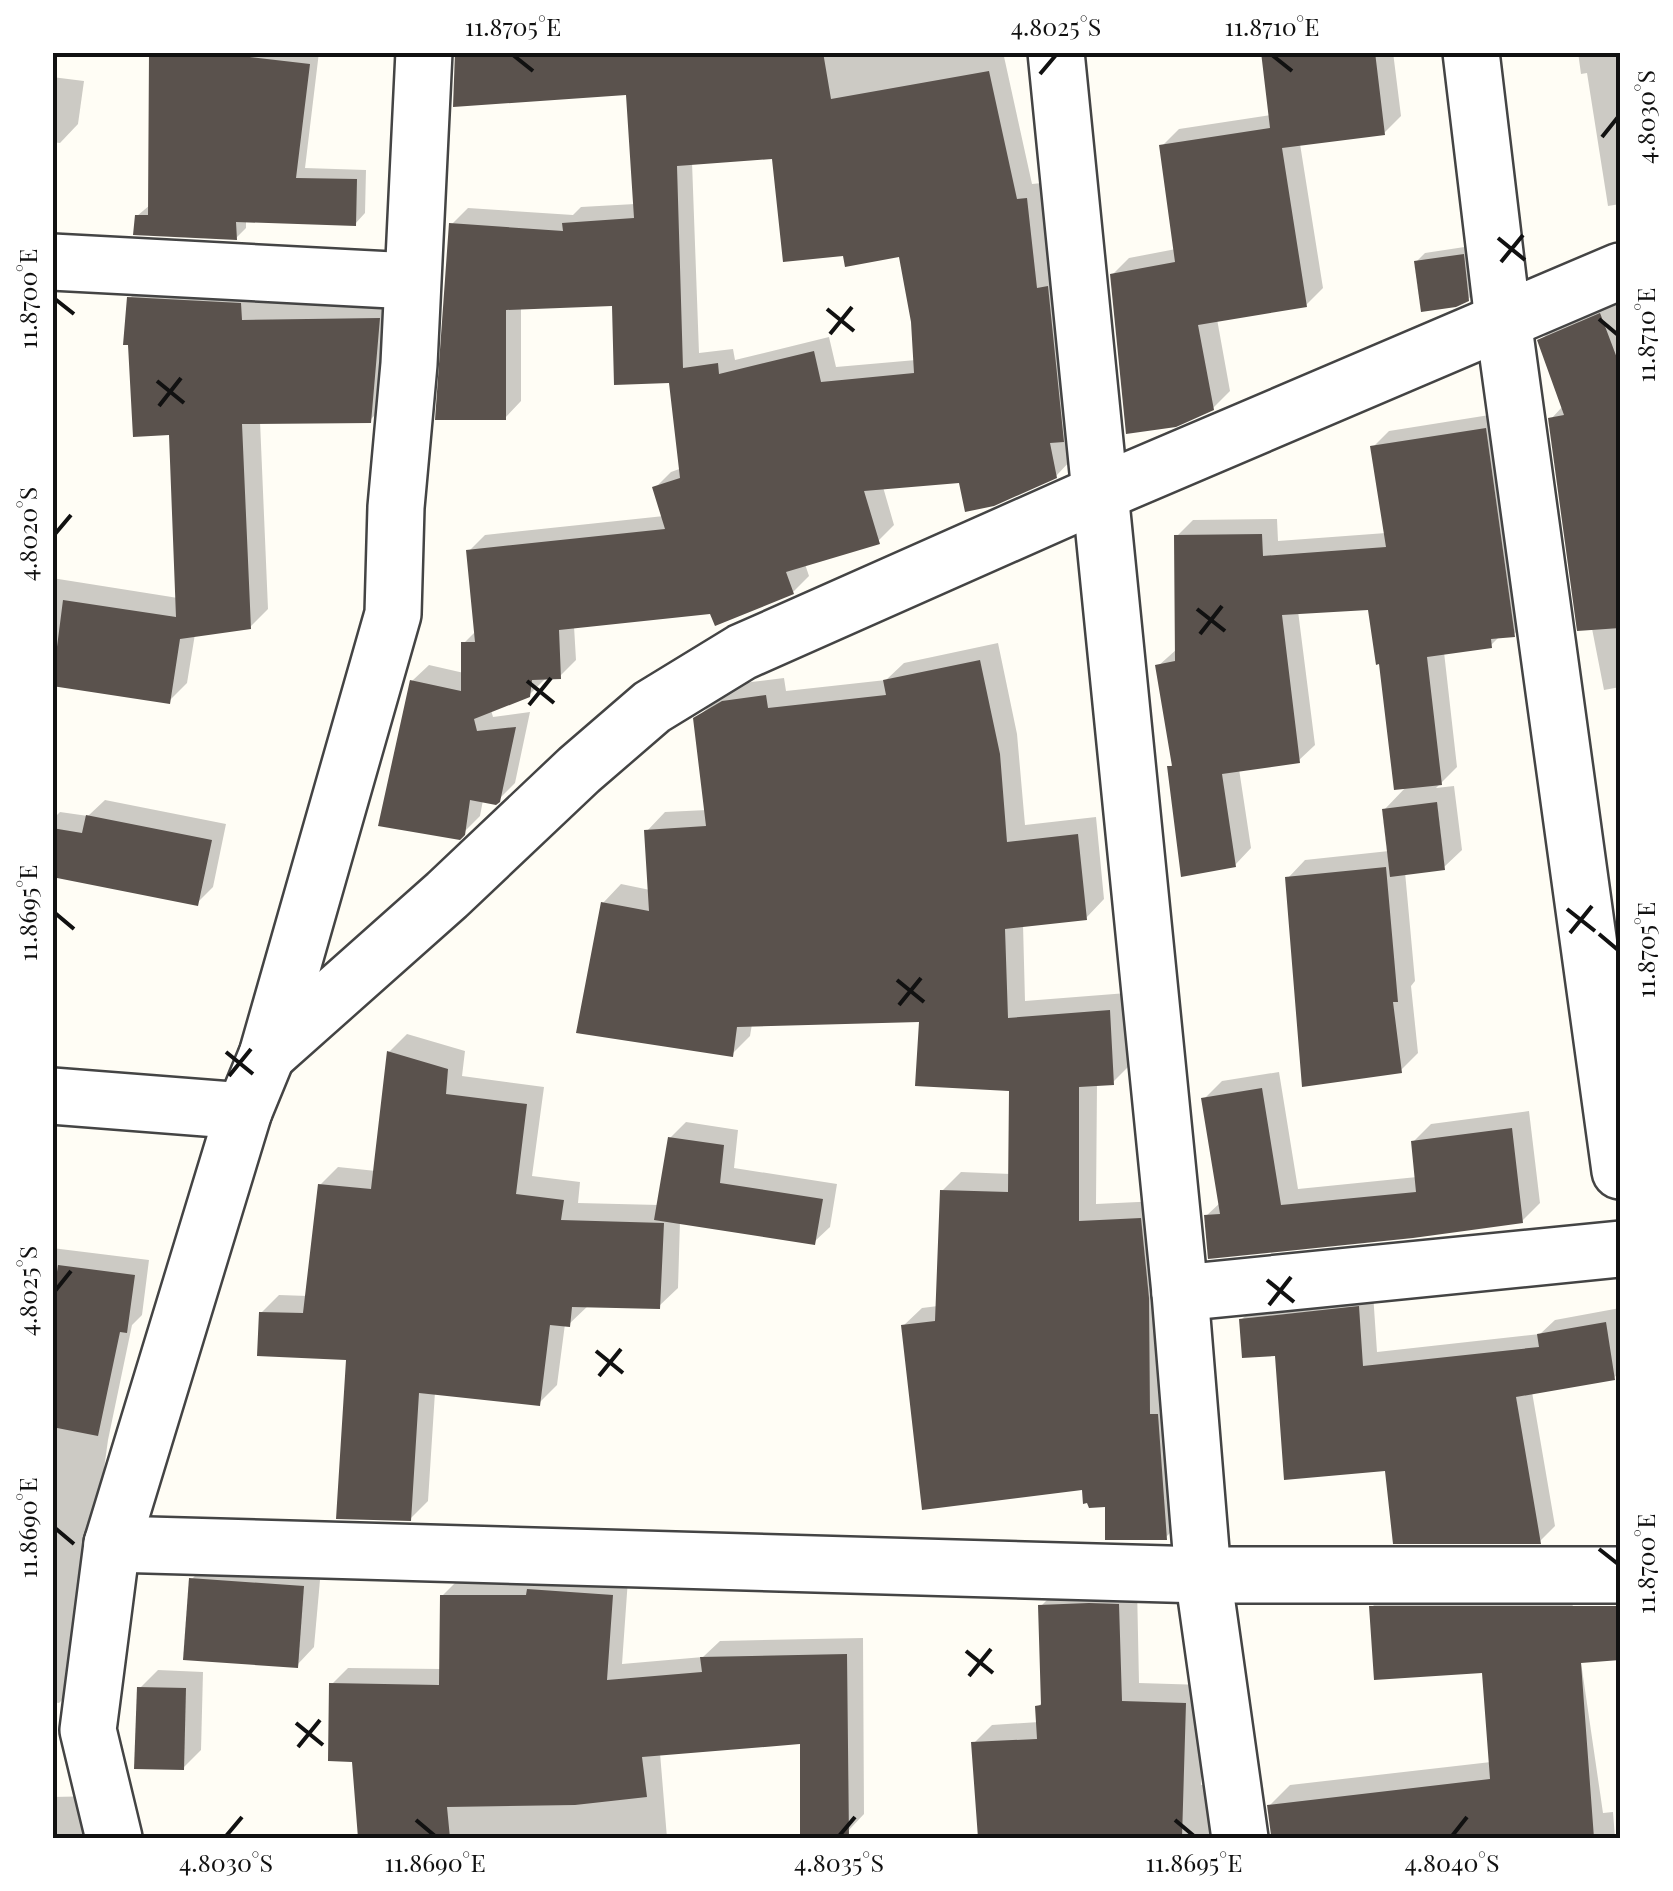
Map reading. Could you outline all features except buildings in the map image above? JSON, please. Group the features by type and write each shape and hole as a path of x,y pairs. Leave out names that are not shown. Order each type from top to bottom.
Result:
{"street":[{"path":"114,1838 70,1730 112,1544 244,1110 267,1055 392,614 424,52"},
{"path":"1056,52 1180,1293 1202,1574 1240,1838"},
{"path":"1471,52 1503,320 1620,1171"},
{"path":"52,262 411,281"},
{"path":"267,1055 448,896 579,770 652,707 742,652 1620,271"},
{"path":"52,1096 244,1110"},
{"path":"1180,1293 1620,1249"},
{"path":"112,1544 1202,1574 1620,1575"}]}
